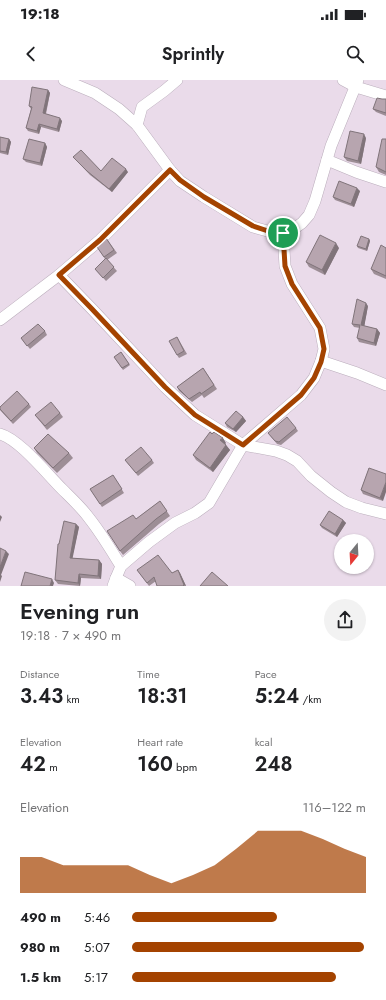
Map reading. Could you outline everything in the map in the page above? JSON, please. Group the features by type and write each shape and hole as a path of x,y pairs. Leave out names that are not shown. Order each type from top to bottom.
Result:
{"street":[{"path":"64,80 95,94 120,109 137,125 170,170 180,180 198,193 253,226 271,232 283,233 292,230 302,223 309,215 336,132 357,84"},
{"path":"120,109 142,107 177,80"},
{"path":"343,80 386,96"},
{"path":"137,125 142,107"},
{"path":"327,160 386,182"},
{"path":"0,320 59,275 100,240 170,170"},
{"path":"130,586 114,582 121,566 149,542 175,523 194,514 209,503 243,445 301,395 314,378 321,362 324,349 320,328 292,284 285,266 283,233"},
{"path":"59,275 165,387 195,415 243,445 276,451 287,455 296,461 311,476 346,502 386,514"},
{"path":"321,362 357,373 386,385"},
{"path":"0,434 12,439 29,454 89,517 121,566"}],"building":[{"path":"32,87 48,90 43,113 60,118 57,129 39,124 37,131 26,128 32,107 29,106"},
{"path":"377,98 386,99 386,113 373,109"},
{"path":"350,131 364,134 358,161 344,157"},
{"path":"0,137 9,139 6,152 0,151"},
{"path":"29,139 45,143 40,163 23,159"},
{"path":"382,139 386,139 386,172 376,167"},
{"path":"81,150 101,171 112,158 126,169 109,189 73,157"},
{"path":"339,181 357,188 351,204 333,197"},
{"path":"320,235 336,243 322,270 306,262"},
{"path":"361,236 369,239 366,249 357,246"},
{"path":"106,238 114,250 104,257 97,247"},
{"path":"381,245 386,248 386,276 371,269"},
{"path":"106,258 114,267 103,278 95,269"},
{"path":"357,299 366,303 361,325 377,329 374,343 357,338 360,325 352,324"},
{"path":"38,324 45,331 27,346 21,338"},
{"path":"177,337 184,351 177,355 169,341"},
{"path":"121,352 129,364 122,368 114,357"},
{"path":"203,368 214,385 201,394 200,392 189,399 177,387"},
{"path":"17,391 29,404 11,421 0,409 0,407"},
{"path":"51,402 60,413 45,426 35,415"},
{"path":"236,411 243,417 233,429 225,423"},
{"path":"287,417 296,428 279,442 275,441 268,433"},
{"path":"210,432 212,434 214,432 223,438 220,440 226,445 210,468 193,455"},
{"path":"48,434 69,453 53,468 34,448"},
{"path":"141,447 152,460 136,473 125,460"},
{"path":"369,468 386,474 386,482 380,498 361,490"},
{"path":"113,475 122,489 100,504 90,489"},
{"path":"160,501 167,511 120,551 107,531 133,515 136,519"},
{"path":"329,511 343,520 335,534 320,525"},
{"path":"64,521 76,524 70,558 99,560 98,576 79,574 78,583 55,580 58,544"},
{"path":"0,548 6,551 0,567"},
{"path":"158,555 172,573 178,570 184,585 183,586 157,586 154,577 147,583 137,570"},
{"path":"25,572 52,579 50,586 21,586"},
{"path":"212,572 228,586 200,586"}],"route":[{"path":"170,170 180,180 233,215 253,226 271,232 283,233 285,266 292,284 320,328 324,349 321,362 314,378 301,395 243,445 195,415 165,387 59,275 100,240 170,170"}]}
